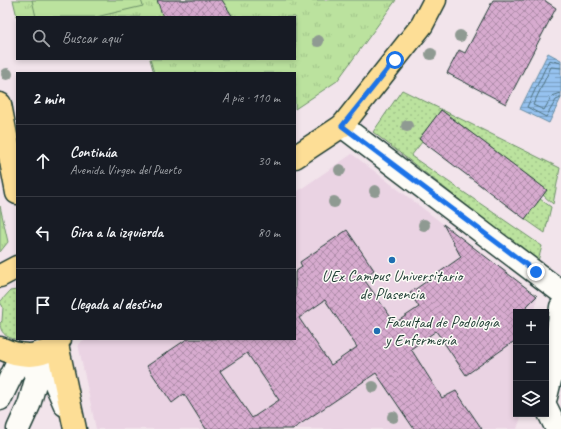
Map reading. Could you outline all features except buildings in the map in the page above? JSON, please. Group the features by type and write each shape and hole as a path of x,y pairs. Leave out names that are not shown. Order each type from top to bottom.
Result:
{"main road":[{"path":"296,156 342,126 422,25 435,0"},
{"path":"0,104 16,188"},
{"path":"0,276 16,268"},
{"path":"0,348 41,350 74,428"}],"street":[{"path":"342,126 561,292"},
{"path":"549,389 557,366 561,307"},
{"path":"0,398 41,350"},
{"path":"18,429 29,406 36,380 41,350"},
{"path":"549,413 557,429"},
{"path":"537,429 540,417"}],"shaded area":[{"name":"UEx Campus Universitario de Plasencia","path":"352,154 537,296 535,309 513,309 513,417 521,417 517,429 96,429 78,344 84,340 296,340 296,192"}],"green space":[{"path":"13,0 396,0 337,81 296,108 296,72 154,72 150,60 296,60 296,16 17,16"},
{"path":"32,0 141,0 143,6 100,16 36,16"},
{"path":"402,90 560,168 553,204 543,195 547,190 441,110 419,139 422,142 411,156 542,246 538,261 373,132"},
{"path":"540,199 551,207 545,233 525,219"},
{"path":"0,206 8,242 0,252"},
{"path":"16,290 16,339 8,337 2,332 0,323 2,321 3,307 0,302 10,291"}],"water":[{"path":"548,53 561,60 561,98 549,123 520,109"}],"place":[{"name":"UEx Campus Universitario de Plasencia","path":"392,260"},
{"name":"Facultad de Podología y Enfermería","path":"377,331"}],"route":[{"path":"395,60 342,126 536,272"}]}
